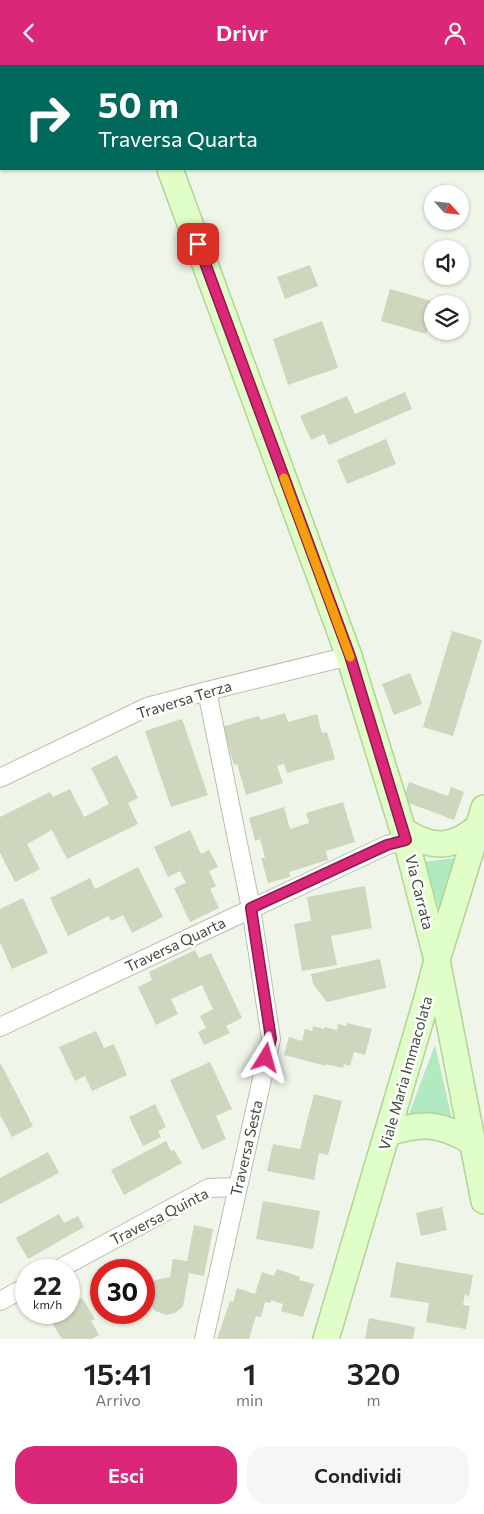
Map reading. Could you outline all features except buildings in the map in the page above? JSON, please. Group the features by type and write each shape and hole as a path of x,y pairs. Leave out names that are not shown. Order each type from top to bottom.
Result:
{"street":[{"name":"Via Carrata","path":"170,170 350,656 405,835 437,960 484,1201"},
{"name":"Traversa Terza","path":"0,778 146,707 350,656"},
{"name":"Traversa Sesta","path":"204,1339 271,1039 251,908 207,691"},
{"path":"405,835 434,844 450,843 466,837 482,821"},
{"name":"Viale Maria Immacolata","path":"326,1339 388,1133 437,960 482,821"},
{"name":"Traversa Quarta","path":"0,1027 405,835"},
{"path":"388,1133 405,1127 441,1127 454,1131 472,1141"},
{"name":"Traversa Quinta","path":"77,1259 209,1188 238,1187"},
{"path":"0,1301 15,1293"}],"green space":[{"path":"454,858 439,909 423,862"},
{"path":"435,1045 452,1119 409,1114"}],"slow traffic":[{"path":"284,478 350,657"}],"route":[{"path":"198,244 350,656 406,840 387,845 251,908 271,1039 266,1058"}]}
